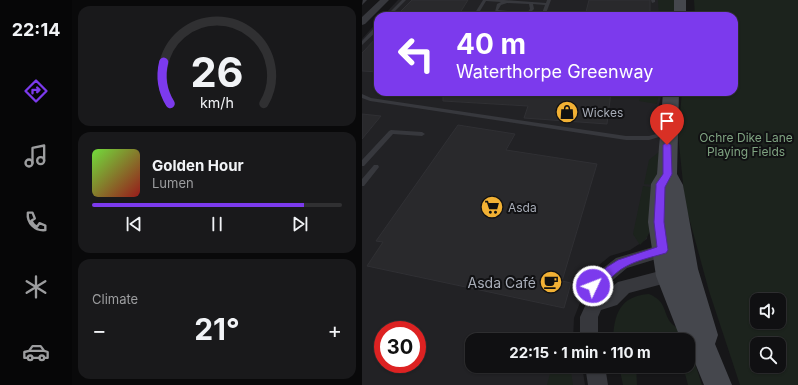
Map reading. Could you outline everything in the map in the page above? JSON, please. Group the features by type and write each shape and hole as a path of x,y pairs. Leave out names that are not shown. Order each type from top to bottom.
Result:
{"street":[{"path":"362,22 385,0"},
{"path":"680,0 680,12"},
{"path":"671,96 667,133 667,174 661,184 659,222 672,247 693,337 701,344 718,385"},
{"path":"590,333 589,317 595,304 593,286 611,270 622,263 672,247"},
{"path":"595,304 611,300 624,287 677,272"},
{"path":"596,373 598,385"}],"lane":[{"path":"362,4 365,0"},
{"path":"392,12 404,0"},
{"path":"478,12 485,0 531,3 548,2 544,12"},
{"path":"506,1 499,4 496,11 507,12"},
{"path":"530,12 532,9 531,3"},
{"path":"362,44 374,31"},
{"path":"362,96 370,99 552,128 626,138 649,138 667,133"},
{"path":"362,164 391,132 422,134"},
{"path":"362,184 376,167"}],"shaded area":[{"path":"398,0 660,0 661,12 387,12"},
{"path":"374,26 374,96 661,96 659,105 659,152 647,239 630,250 610,256 593,270 574,318 573,333 465,333 465,373 583,373 585,385 362,385 362,39"}],"green space":[{"path":"658,0 674,0 674,12 659,12"},
{"name":"Ochre Dike Lane Playing Fields","path":"694,0 798,0 798,385 740,385 709,291 685,203 678,134 682,96 738,96 738,12 695,12"},
{"path":"641,96 658,96 657,104 639,101"},
{"path":"659,152 656,185 644,184 649,160"},
{"path":"643,186 656,188 655,211 649,233 640,245 633,234"},
{"path":"649,294 655,297 662,304 672,324 683,333 614,333 615,322 620,308 631,298"},
{"path":"695,364 702,385 688,385 685,373 695,373"},
{"path":"550,373 571,373 573,385 547,385"},
{"path":"620,373 636,373 637,385 623,385"}],"building":[{"path":"412,0 468,0 460,12 400,12"},
{"path":"589,0 650,0 650,12 586,12"},
{"path":"374,40 374,72 362,71 362,53"},
{"name":"Wickes","path":"443,96 610,96 607,124 524,118 528,106 443,101"},
{"path":"362,114 381,116 362,139"},
{"name":"Asda","path":"458,125 515,134 506,150 597,164 562,281 571,283 564,308 367,266 383,242 376,241"}],"place":[{"name":"Wickes","path":"567,112"},
{"name":"Asda","path":"492,207"},
{"name":"Asda Café","path":"551,282"}],"route":[{"path":"593,286 615,266 663,250 659,222 661,184 667,174 667,145"}]}
